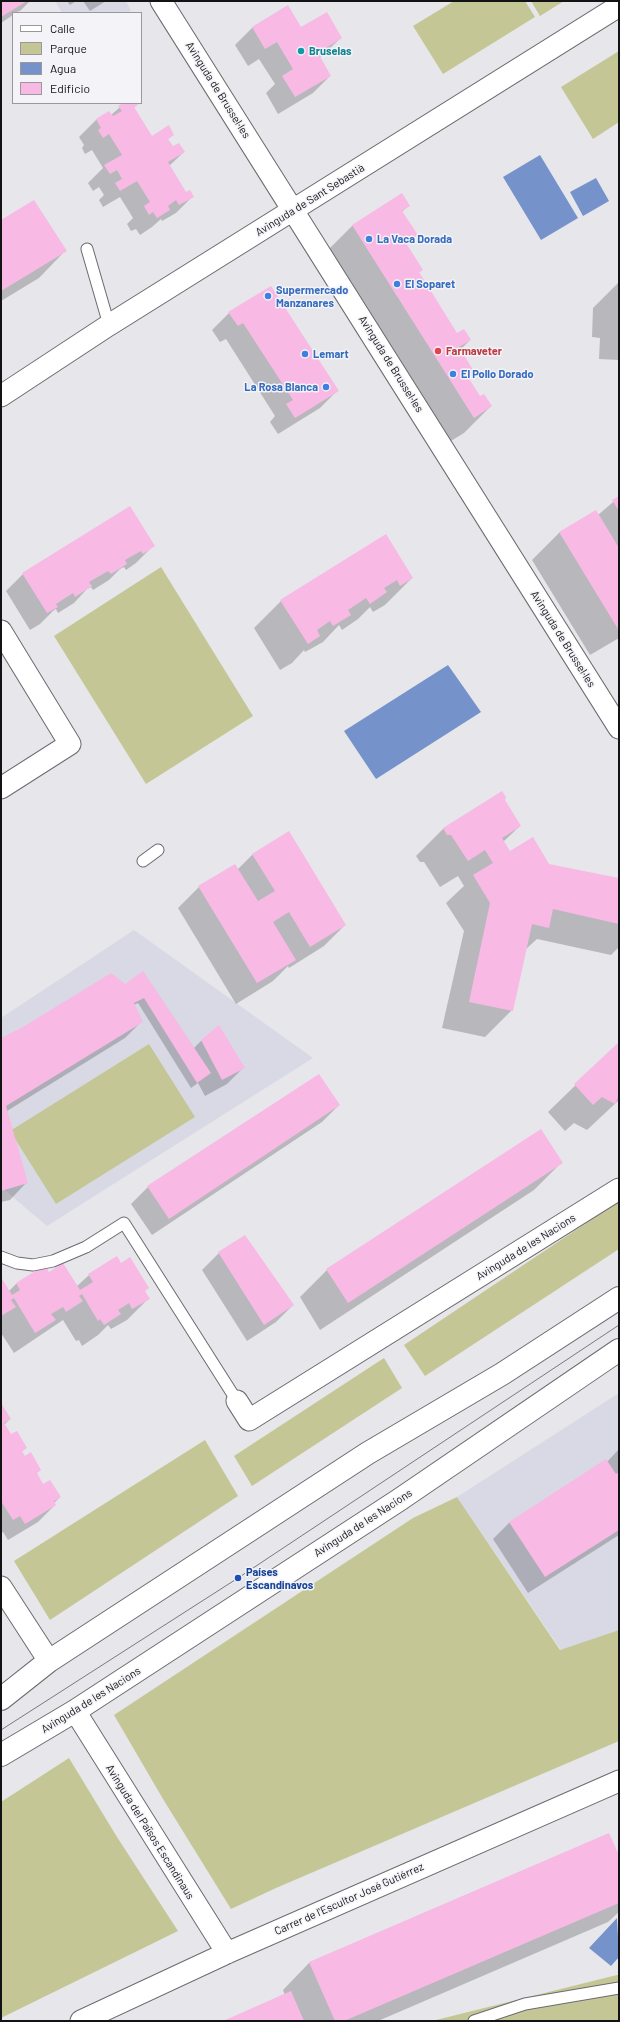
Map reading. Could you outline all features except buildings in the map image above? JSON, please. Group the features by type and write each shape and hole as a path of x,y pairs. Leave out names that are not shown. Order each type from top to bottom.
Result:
{"main road":[{"path":"1,1699 49,1661 368,1453 502,1374 619,1298"},
{"name":"Avinguda de les Nacions","path":"1,1755 74,1711 399,1500 619,1350"}],"street":[{"name":"Avinguda de Brussel·les","path":"161,1 295,210 619,728"},
{"name":"Avinguda de Sant Sebastià","path":"1,396 109,325 619,6"},
{"path":"1,631 70,744 1,788"},
{"name":"Avinguda de les Nacions","path":"237,1400 249,1420 619,1189"},
{"path":"1,1587 49,1661"},
{"name":"Avinguda del Països Escandinaus","path":"74,1711 227,1953"},
{"name":"Carrer de l'Escultor José Gutiérrez","path":"81,2021 227,1953 619,1780"}],"lane":[{"path":"87,249 109,325"},
{"path":"143,861 158,850"},
{"path":"1,1257 17,1263 33,1265 53,1261 86,1247 124,1223 237,1400"},
{"path":"474,2021 525,2004 619,1988"}],"shaded area":[{"path":"55,1 126,1 131,11 126,12 61,12"},
{"path":"134,930 313,1058 47,1226 1,1187 1,1018"},
{"path":"619,1393 619,1630 561,1650 457,1497"}],"green space":[{"path":"454,1 525,1 535,17 443,74 413,26"},
{"path":"531,1 564,1 540,16"},
{"path":"619,51 619,122 593,139 561,87"},
{"path":"161,567 253,716 146,784 54,636"},
{"path":"149,1044 195,1117 56,1204 10,1131"},
{"path":"619,1201 619,1249 425,1376 404,1345"},
{"path":"384,1358 402,1388 252,1486 234,1456"},
{"path":"205,1440 238,1496 50,1620 14,1561"},
{"path":"457,1497 560,1650 619,1630 619,1741 276,1888 231,1909 163,1799 114,1715 413,1518"},
{"path":"69,1758 117,1837 178,1931 1,2018 1,1802"},
{"path":"619,1975 619,2021 432,2021"}],"water":[{"path":"540,155 578,218 541,240 503,177"},
{"path":"596,178 609,201 583,216 570,192"},
{"path":"448,665 481,712 376,779 344,731"},
{"path":"617,1918 619,1957 611,1966 589,1948"}],"tram line":[{"path":"1,1730 238,1578 619,1325"}],"place":[{"name":"Bruselas","path":"301,51"},
{"name":"La Vaca Dorada","path":"369,239"},
{"name":"El Soparet","path":"397,284"},
{"name":"Supermercado Manzanares","path":"268,296"},
{"name":"Farmaveter","path":"438,351"},
{"name":"Lemart","path":"305,354"},
{"name":"El Pollo Dorado","path":"453,374"},
{"name":"La Rosa Blanca","path":"326,387"},
{"name":"Países Escandinavos","path":"238,1578"}]}
